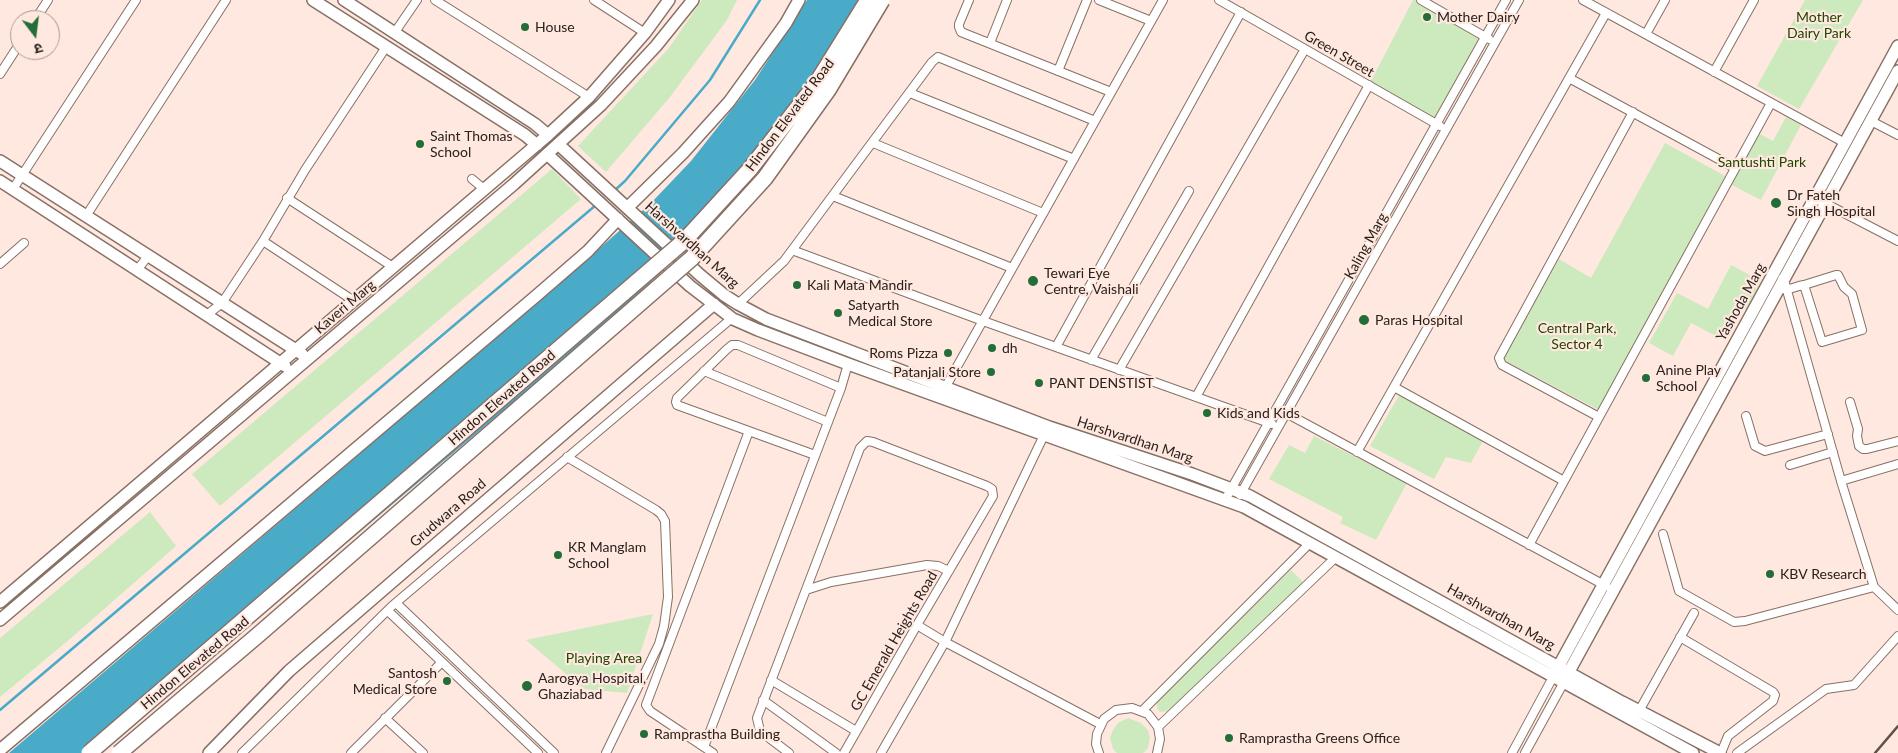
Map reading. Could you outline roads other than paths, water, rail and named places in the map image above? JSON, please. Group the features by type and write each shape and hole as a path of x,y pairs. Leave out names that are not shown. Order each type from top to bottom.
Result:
{"highway":[{"name":"Hindon Elevated Road","path":"89,753 684,241 750,169 816,84 868,0"},
{"name":"Hindon Elevated Road","path":"119,753 258,635 692,258 765,178 828,90 882,0"}],"street":[{"path":"13,190 136,0"},
{"path":"86,216 226,0"},
{"path":"344,0 535,124 548,135"},
{"path":"395,32 417,0"},
{"path":"435,0 589,96"},
{"path":"594,0 645,33"},
{"name":"Kaveri Marg","path":"0,602 548,135 589,96 645,33 668,0"},
{"name":"Kaveri Marg","path":"0,620 547,154 601,105 656,46 693,0"},
{"path":"627,206 683,153 729,102 786,23 799,0"},
{"path":"969,0 959,24 960,30 1111,92"},
{"path":"990,43 1007,0"},
{"path":"1058,71 1087,0"},
{"path":"1099,0 1151,21"},
{"path":"945,388 1163,0"},
{"name":"Green Street","path":"1220,0 1446,130"},
{"path":"1421,0 1495,43"},
{"name":"Kaling Marg","path":"1230,502 1268,422 1506,0"},
{"name":"Kaling Marg","path":"1230,502 1279,426 1519,0"},
{"path":"1583,0 1845,143"},
{"path":"1646,34 1665,0"},
{"path":"1714,72 1754,0"},
{"path":"321,2 386,46 525,134 536,145"},
{"path":"1056,347 1240,12"},
{"path":"1358,452 1606,13"},
{"path":"208,314 222,303 263,241 287,198 386,46"},
{"name":"Yashoda Marg","path":"1561,674 1609,587 1773,275 1898,46"},
{"path":"1119,370 1305,49"},
{"path":"738,304 775,270 792,250 934,59 941,57 1095,121"},
{"path":"0,74 10,58"},
{"path":"1888,64 1898,71"},
{"name":"Yashoda Marg","path":"1609,587 1785,285 1826,204 1898,71"},
{"path":"1569,78 1735,168"},
{"path":"1196,397 1369,86"},
{"path":"910,92 1074,159"},
{"path":"1529,545 1771,103"},
{"path":"1599,417 1502,365 1499,358 1633,112"},
{"path":"1871,121 1898,135"},
{"path":"873,143 1043,213"},
{"name":"Harshvardhan Marg","path":"558,144 700,275 724,295 766,319 1230,502 1561,674 1639,711 1720,753"},
{"name":"Harshvardhan Marg","path":"547,154 690,286 732,318 758,330 848,364 1046,431 1192,474 1236,491 1345,548 1693,753"},
{"path":"0,161 308,358"},
{"path":"472,178 485,190"},
{"path":"0,181 208,314 293,371"},
{"path":"1090,360 1189,192"},
{"path":"832,196 1012,268"},
{"path":"287,198 393,267"},
{"path":"1815,198 1898,241"},
{"path":"0,750 558,276 588,250 617,217"},
{"path":"263,241 354,301"},
{"path":"0,251 3,261 24,243"},
{"path":"792,250 982,321 1279,426"},
{"path":"138,270 148,256"},
{"path":"1773,275 1785,285 1841,481 1874,587 1898,610"},
{"path":"1785,285 1804,285 1838,275 1844,287 1852,294 1862,330 1822,342 1804,285"},
{"name":"Grudwara Road","path":"209,753 289,671 714,304"},
{"path":"242,753 388,610 732,318"},
{"path":"815,455 677,405 677,398 732,345 738,345 841,388"},
{"path":"704,747 841,388 848,364"},
{"path":"704,371 828,422"},
{"path":"1394,388 1564,481"},
{"path":"1850,402 1858,429 1859,446 1867,449 1898,441"},
{"path":"1286,413 1609,587"},
{"path":"1746,416 1755,446 1765,451 1828,434"},
{"path":"713,753 650,711 647,708 646,701 749,431"},
{"path":"881,753 945,642 1046,431"},
{"path":"789,753 760,731 757,718 860,448 867,441 992,489 994,496 992,501 949,571"},
{"path":"1790,465 1833,452"},
{"path":"567,458 656,510 662,514 665,521 668,597 664,626 659,644 606,753"},
{"path":"1841,481 1898,464"},
{"path":"1142,711 1319,534"},
{"path":"1663,534 1678,591 1734,622 1745,621 1874,587"},
{"path":"1158,728 1345,548"},
{"name":"GC Emerald Heights Road","path":"806,590 831,582 927,565 938,566 949,571 916,625 844,753"},
{"path":"42,566 52,576"},
{"path":"396,603 554,753"},
{"path":"388,610 538,753"},
{"path":"1639,711 1694,613"},
{"path":"916,625 1100,724"},
{"path":"1737,753 1826,689 1854,685 1898,636"},
{"path":"1680,638 1773,692 1775,695 1773,701 1728,736 1720,753"},
{"path":"350,753 442,662"},
{"path":"1512,753 1561,674"},
{"path":"1525,753 1561,674"},
{"path":"771,680 856,731"},
{"path":"763,700 836,753"},
{"path":"1096,752 1097,734 1100,724 1104,719 1116,710 1132,708 1148,714 1158,728 1160,739 1157,753"},
{"path":"385,718 423,753"}],"water":[{"path":"807,0 869,0 825,78 708,230 587,340 98,753 9,753 567,277 651,203 691,161 755,80"}],"waterway":[{"path":"614,191 625,181 710,80 760,0"},
{"path":"0,710 596,205"}],"railway":[{"path":"1875,753 1898,726"}],"place":[{"name":"Mother Dairy","path":"1427,17"},
{"name":"House","path":"525,27"},
{"name":"Saint Thomas School","path":"420,144"},
{"name":"Dr Fateh Singh Hospital","path":"1776,203"},
{"name":"Tewari Eye Centre, Vaishali","path":"1033,281"},
{"name":"Kali Mata Mandir","path":"797,285"},
{"name":"Satyarth Medical Store","path":"838,313"},
{"name":"Paras Hospital","path":"1364,320"},
{"name":"dh","path":"992,348"},
{"name":"Roms Pizza","path":"948,353"},
{"name":"Patanjali Store","path":"991,372"},
{"name":"Anine Play School","path":"1646,378"},
{"name":"PANT DENSTIST","path":"1039,383"},
{"name":"Kids and Kids","path":"1207,413"},
{"name":"KR Manglam School","path":"558,555"},
{"name":"KBV Research","path":"1770,574"},
{"name":"Santosh Medical Store","path":"447,681"},
{"name":"Aarogya Hospital, Ghaziabad","path":"527,686"},
{"name":"Ramprastha Building","path":"644,734"},
{"name":"Ramprastha Greens Office","path":"1229,738"}],"park label":[{"name":"Mother Dairy Park","path":"1819,25"},
{"name":"Santushti Park","path":"1762,162"},
{"name":"Central Park, Sector 4","path":"1577,336"},
{"name":"Playing Area","path":"604,658"}]}
